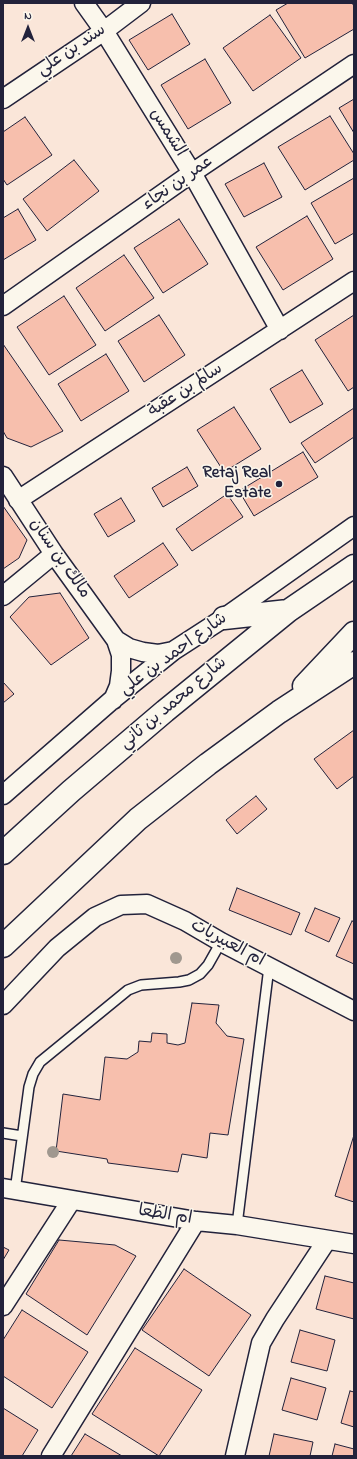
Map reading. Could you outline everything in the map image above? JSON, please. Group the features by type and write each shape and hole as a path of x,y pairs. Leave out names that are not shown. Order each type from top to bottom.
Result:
{"main road":[{"name":"شارع محمد بن ثاني","path":"3,853 94,771 165,711 288,611 354,566"},
{"path":"224,618 288,611"},
{"path":"280,712 354,632"},
{"path":"3,946 138,819 208,764 280,712 354,663"}],"street":[{"name":"الشمس","path":"84,3 104,30 192,173 280,330"},
{"name":"سند بن علي","path":"3,98 104,30 141,3"},
{"name":"عمر بن نجاء","path":"3,306 192,173 354,64"},
{"name":"سالم بن عقبة","path":"18,500 354,281"},
{"name":"مالك بن سنان","path":"3,476 54,554 116,640 121,655 121,671 119,686 112,700"},
{"name":"شارع احمد بن علي","path":"3,795 112,700 173,651 224,618 354,526"},
{"path":"3,596 54,554"},
{"name":"مالك بن سنان","path":"116,640 129,648 143,652 158,654 173,651"},
{"name":"ام العبيريات","path":"3,1005 57,948 95,917 121,905 148,904 354,1011"},
{"name":"ام الظعا","path":"9,1190 196,1221 354,1244"},
{"path":"3,1306 71,1201"},
{"path":"50,1456 196,1221"},
{"path":"235,1456 261,1343 327,1240"}],"lane":[{"path":"9,1190 22,1136 29,1087 33,1074 40,1062 50,1052 128,990 141,985 189,980 200,974 208,964 221,942"},
{"path":"237,1226 269,967"},
{"path":"3,1133 22,1136"}],"building":[{"path":"288,3 352,3 354,6 354,29 305,58 276,10"},
{"path":"172,14 190,44 148,70 129,40"},
{"path":"270,15 301,58 253,91 223,48"},
{"path":"205,59 231,103 188,129 161,85"},
{"path":"354,99 354,133 339,108"},
{"path":"330,116 354,154 354,160 305,190 278,147"},
{"path":"25,117 52,155 7,185 3,179 3,132"},
{"path":"74,160 99,191 47,231 23,199"},
{"path":"264,163 282,197 244,217 225,184"},
{"path":"354,178 354,233 335,244 311,203"},
{"path":"18,209 36,240 3,260 3,218"},
{"path":"307,216 333,259 283,290 256,247"},
{"path":"179,219 208,264 163,293 134,248"},
{"path":"124,255 154,298 105,331 76,288"},
{"path":"64,296 96,345 49,375 17,327"},
{"path":"159,315 185,355 144,382 118,341"},
{"path":"354,315 354,387 348,391 315,340"},
{"path":"3,344 63,431 31,447 7,438 3,431"},
{"path":"106,354 129,391 81,421 58,384"},
{"path":"302,370 323,404 290,423 270,389"},
{"path":"234,407 261,449 224,472 197,430"},
{"path":"354,408 354,437 315,463 301,443"},
{"name":"Retaj Real Estate","path":"303,452 318,477 254,516 239,491"},
{"path":"187,467 198,486 163,507 152,488"},
{"path":"227,494 243,517 192,551 176,529"},
{"path":"121,498 135,521 108,537 94,514"},
{"path":"3,506 27,540 19,558 3,569"},
{"path":"163,543 178,565 129,598 114,576"},
{"path":"60,593 89,638 51,665 10,617 29,597"},
{"path":"3,682 14,694 3,703"},
{"path":"354,730 354,776 337,789 314,759"},
{"path":"256,796 267,809 237,834 226,820"},
{"path":"237,888 300,913 291,935 229,910"},
{"path":"315,908 340,918 329,942 305,931"},
{"path":"352,921 354,922 354,964 336,956"},
{"path":"192,1003 219,1005 216,1023 227,1036 244,1039 228,1135 210,1133 207,1158 182,1154 178,1172 108,1163 107,1159 56,1151 63,1094 100,1100 105,1057 127,1059 138,1052 139,1041 151,1042 152,1033 167,1034 167,1043 178,1045 185,1043"},
{"path":"354,1135 354,1202 335,1196"},
{"path":"59,1240 115,1245 136,1256 87,1335 26,1294"},
{"path":"3,1247 9,1250 3,1260"},
{"path":"184,1269 251,1315 209,1376 142,1330"},
{"path":"325,1276 354,1283 354,1319 316,1309"},
{"path":"22,1310 88,1352 52,1408 3,1376 3,1340"},
{"path":"300,1330 335,1340 327,1371 291,1362"},
{"path":"135,1348 202,1390 159,1456 92,1414"},
{"path":"291,1378 326,1388 317,1420 282,1410"},
{"path":"350,1391 354,1392 354,1427 341,1423"},
{"path":"3,1408 38,1430 22,1456 3,1456"},
{"path":"85,1434 122,1456 71,1456"},
{"path":"274,1434 313,1442 310,1456 269,1456"},
{"path":"335,1444 354,1449 354,1456 332,1456"}],"place":[{"name":"Retaj Real Estate","path":"279,484"}]}
